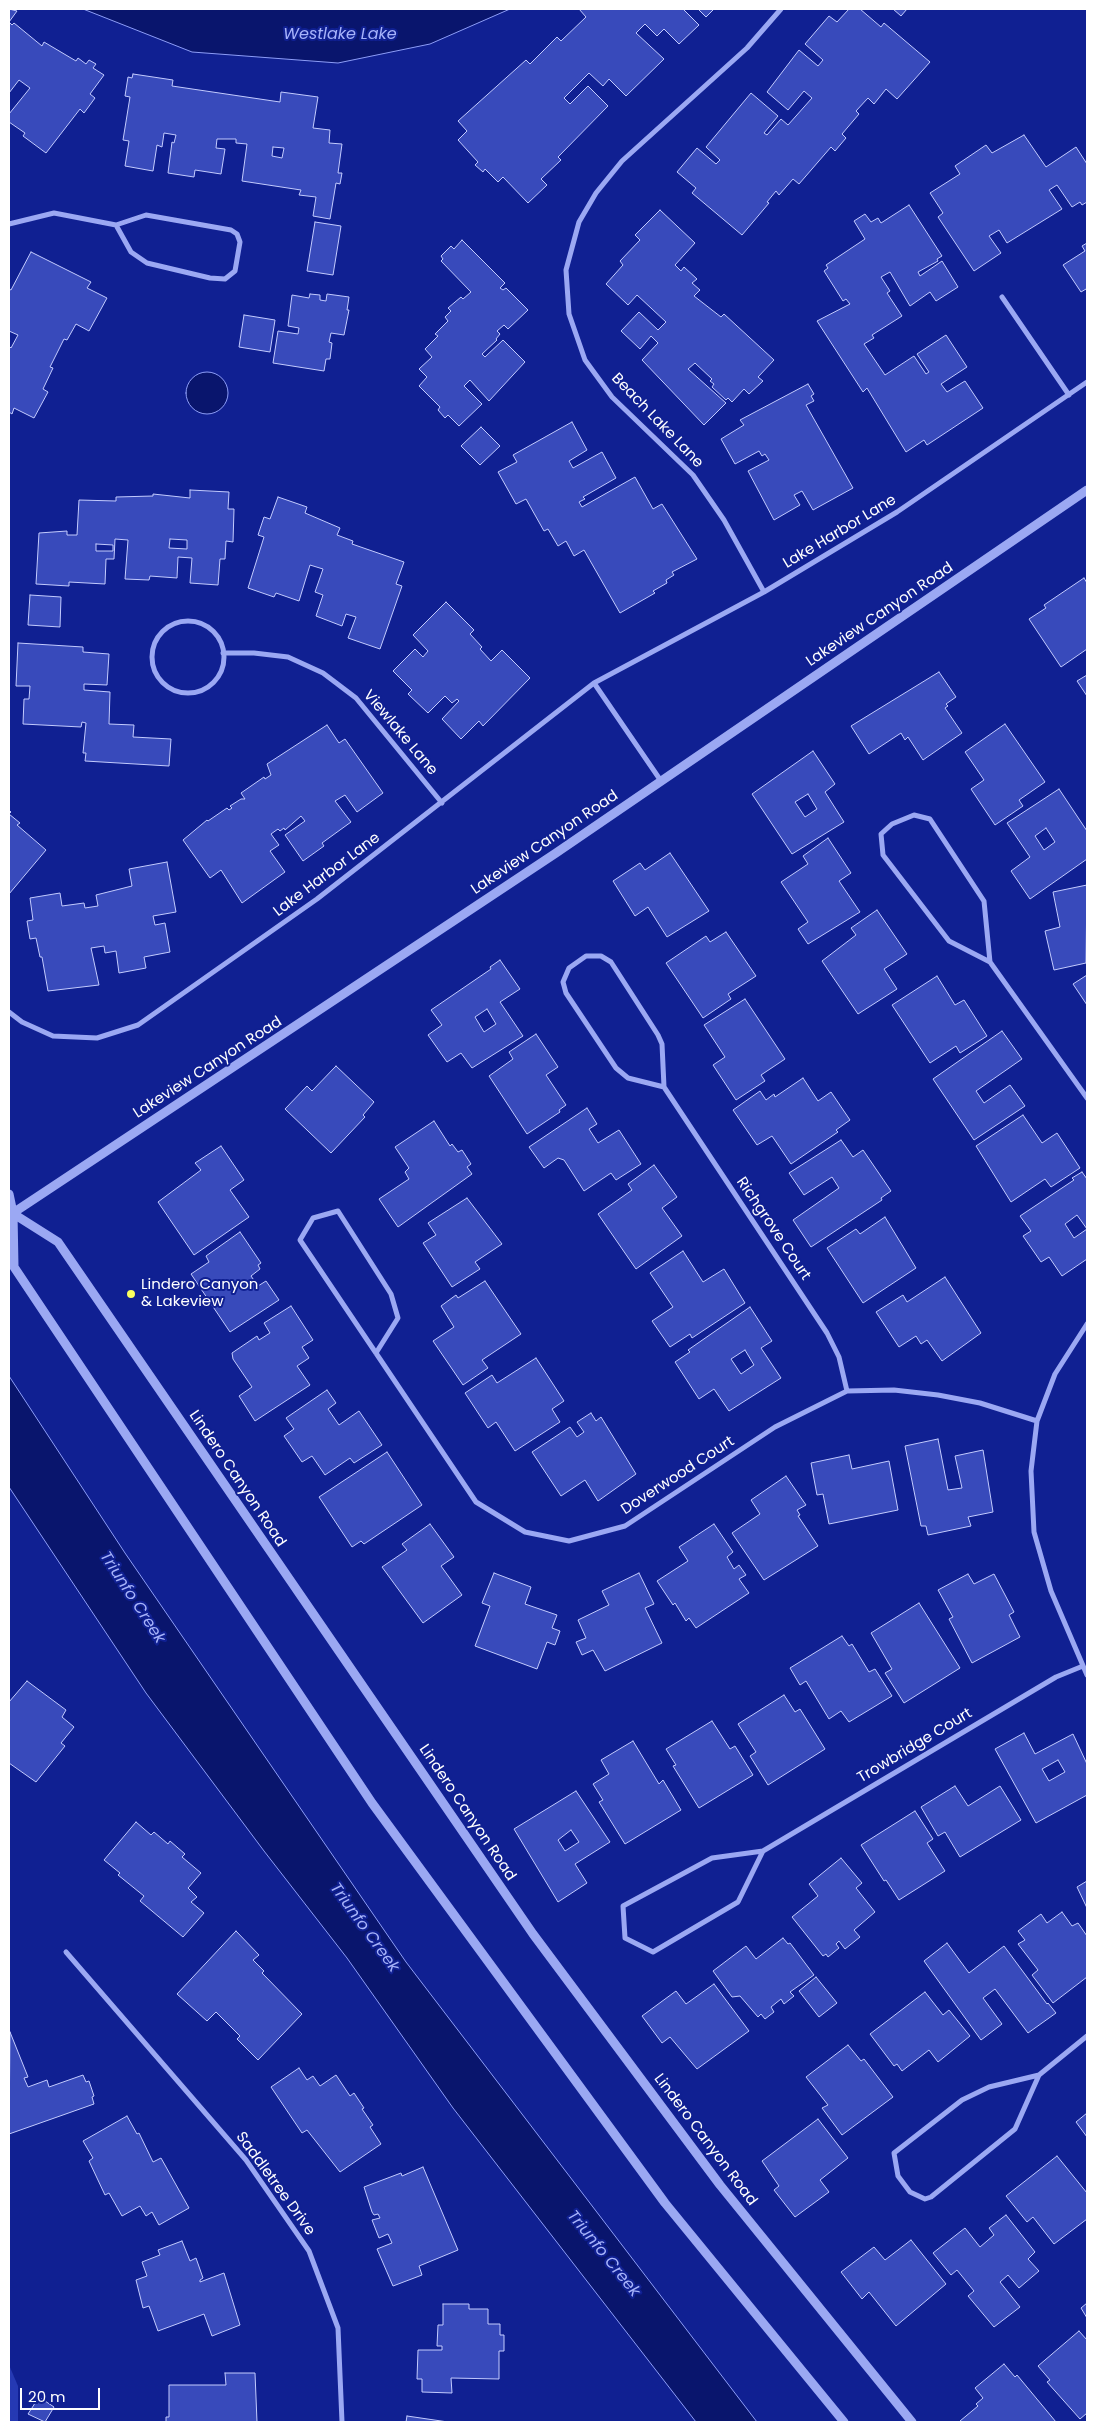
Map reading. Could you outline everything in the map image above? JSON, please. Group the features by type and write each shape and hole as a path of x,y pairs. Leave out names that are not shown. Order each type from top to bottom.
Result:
{"street":[{"name":"Beach Lake Lane","path":"764,592 724,520 692,475 612,397 585,360 569,314 566,270 579,222 596,193 616,168 747,48 781,9"},
{"path":"9,224 54,213 116,225 146,215 231,230 237,234 240,242 235,271 224,279 210,278 148,263 132,252 116,225"},
{"path":"1002,297 1069,395"},
{"name":"Lake Harbor Lane","path":"9,1012 22,1022 53,1036 97,1038 138,1026 317,900 594,683 764,592 897,512 1087,382"},
{"name":"Lakeview Canyon Road","path":"10,1213 662,782 1087,490"},
{"path":"184,621 196,622 207,627 216,636 223,653 222,668 217,678 199,692 176,692 159,678 153,667 152,655 155,642 162,632 172,625 184,621"},
{"name":"Viewlake Lane","path":"223,653 254,653 288,657 323,673 356,698 442,803"},
{"path":"594,683 662,782"},
{"path":"990,962 984,901 930,819 914,815 892,824 881,834 883,855 948,941 990,962 1087,1098"},
{"path":"586,956 601,956 611,962 658,1034 662,1044 664,1087 628,1078 616,1068 566,993 563,982 568,968 586,956"},
{"name":"Richgrove Court","path":"664,1087 827,1333 839,1357 848,1391"},
{"path":"9,1194 14,1267 372,1803 664,2203 844,2422"},
{"name":"Doverwood Court","path":"376,1353 398,1318 391,1294 338,1211 313,1218 300,1240 476,1502 526,1532 569,1541 625,1526 775,1427 848,1391 894,1390 938,1395 980,1403 1037,1420"},
{"name":"Lindero Canyon Road","path":"10,1213 58,1242 533,1934 720,2185 912,2422"},
{"path":"1087,1324 1055,1374 1037,1420 1031,1471 1034,1532 1051,1591 1087,1675"},
{"name":"Trowbridge Court","path":"763,1851 738,1902 653,1952 625,1938 622,1906 712,1858 763,1851 1056,1677 1083,1666"},
{"name":"Saddletree Drive","path":"66,1952 246,2160 309,2252 338,2328 342,2422"},
{"path":"1038,2075 1015,2129 931,2197 925,2199 910,2192 898,2176 894,2153 962,2100 989,2087 1038,2075 1087,2036"}],"shaded area":[{"path":"9,2365 18,2386 18,2422 9,2422"}],"water":[{"name":"Westlake Lake","path":"83,9 510,9 430,44 338,63 192,52"},
{"path":"211,372 219,375 225,381 228,393 225,405 219,411 203,414 195,411 189,405 186,389 189,381 195,375"},
{"name":"Triunfo Creek","path":"9,1376 125,1553 406,1962 757,2422 696,2422 453,2108 347,1958 146,1693 9,1487"}],"building":[{"path":"9,9 17,11 9,22"},
{"path":"579,9 683,9 699,25 679,44 664,29 657,36 645,24 636,33 664,59 626,96 609,79 603,86 589,73 564,98 570,104 588,86 608,106 558,157 561,160 541,179 547,185 528,203 503,177 498,182 485,169 483,172 475,165 478,162 458,140 467,131 458,121 526,60 530,64 557,37 561,41 586,17"},
{"path":"698,9 714,9 706,17"},
{"path":"849,9 860,9 881,27 884,23 930,62 897,99 886,89 874,104 868,98 856,111 859,114 842,134 846,138 835,151 831,147 799,184 793,179 779,195 776,191 767,202 769,203 742,235 692,193 696,188 677,172 697,148 716,164 720,160 706,147 751,93 778,116 764,133 767,135 781,119 788,125 812,98 804,91 788,110 767,92 799,50 818,66 823,60 805,44 829,16 837,22"},
{"path":"893,9 907,9 901,16"},
{"path":"9,22 12,25 14,23 42,46 44,42 76,61 78,58 86,64 89,60 96,64 93,68 104,75 90,94 95,98 84,113 80,109 46,153 23,136 25,133 9,122 9,114 30,88 19,80 9,93"},
{"path":"133,74 173,80 172,86 280,102 281,92 318,97 313,128 330,130 329,143 342,144 338,173 342,173 340,184 336,183 330,219 313,216 316,197 299,195 301,190 242,181 247,144 236,143 236,139 217,139 216,148 225,149 221,174 195,170 194,177 168,173 172,142 174,143 176,135 164,133 162,147 157,145 153,171 125,166 129,141 123,140 130,97 125,96 128,77 132,78","holes":["273,147 284,148 282,158 272,156"]},
{"path":"1024,135 1046,167 1076,147 1087,164 1087,202 1082,205 1080,202 1072,207 1057,185 1049,190 1062,209 1007,243 999,230 989,236 1001,253 974,271 938,217 943,213 930,193 960,174 955,166 986,145 992,153"},
{"path":"909,205 942,256 937,259 938,261 918,272 920,276 942,261 958,287 936,301 930,292 910,306 890,272 881,277 890,291 887,293 902,316 872,335 874,338 864,344 885,375 914,356 926,374 929,372 917,354 946,335 967,367 941,384 947,392 965,381 983,408 927,445 924,440 906,452 867,388 863,392 817,321 850,304 846,299 843,301 824,271 828,268 826,265 865,239 854,221 865,214 871,222 878,218 881,223"},
{"path":"660,210 695,243 675,265 681,271 684,267 697,279 692,283 700,290 694,296 721,317 724,314 774,360 758,377 763,381 749,394 744,389 732,402 728,398 726,400 712,387 714,384 710,381 712,379 695,363 688,369 726,403 704,425 642,360 658,343 651,336 640,349 621,331 639,312 658,330 666,322 637,295 628,305 606,284 623,265 620,261 640,240 635,235"},
{"path":"315,222 341,226 333,275 307,271"},
{"path":"462,240 505,283 500,288 503,290 506,288 528,310 508,329 504,325 497,331 500,334 497,340 482,354 485,357 503,340 525,362 489,401 470,380 464,386 482,404 459,426 448,415 445,418 438,410 440,407 419,386 427,377 419,369 432,357 425,349 438,336 435,334 448,321 445,317 451,311 448,308 461,297 463,299 471,292 441,261 443,259 441,256 451,246 454,249"},
{"path":"1087,243 1087,291 1086,289 1081,292 1063,265 1085,251 1082,246"},
{"path":"31,252 91,282 87,288 107,298 89,331 76,324 67,340 64,339 50,367 53,368 43,389 48,392 34,418 14,408 12,414 9,412 9,346 11,348 18,335 9,331 9,289 11,290"},
{"path":"310,294 320,295 320,300 326,301 327,294 349,297 347,310 349,310 344,335 331,333 329,342 332,343 330,359 326,359 324,371 273,363 278,331 298,334 299,328 288,326 292,295 309,298"},
{"path":"244,315 275,320 270,352 239,347"},
{"path":"808,384 814,394 811,396 814,401 806,405 853,488 813,510 802,491 794,495 800,505 774,520 748,471 769,460 765,454 762,456 759,451 735,464 721,439 744,425 740,420"},
{"path":"572,422 587,450 569,461 573,468 602,452 616,478 583,497 585,499 579,502 582,507 635,477 653,509 662,504 697,559 672,572 674,575 666,580 667,583 653,591 655,593 620,613 584,550 574,556 566,541 558,546 548,529 544,531 526,499 516,504 498,472 517,462 513,455"},
{"path":"481,427 500,446 480,465 461,446"},
{"path":"190,490 229,492 228,509 234,509 233,542 226,541 225,559 220,559 218,585 190,583 192,558 178,557 177,578 150,576 149,580 125,579 128,540 115,539 114,559 106,559 105,584 69,582 69,586 36,584 39,533 67,531 67,535 77,535 79,500 116,501 116,497 153,496 153,494 190,498","holes":["170,539 187,540 187,549 169,548","96,544 113,545 113,551 96,551"]},
{"path":"278,497 307,507 305,513 340,528 337,535 353,541 352,544 404,562 396,584 402,586 380,649 348,638 356,617 346,614 342,626 316,616 323,595 315,592 323,569 310,565 299,601 276,593 274,597 248,588 264,537 258,535 264,517 270,519"},
{"path":"1084,578 1087,583 1087,649 1061,667 1029,619 1046,608 1044,605"},
{"path":"30,595 61,597 60,627 28,625"},
{"path":"446,602 474,630 470,634 491,661 502,650 530,678 483,726 479,721 461,739 442,719 459,701 457,699 452,703 445,696 428,713 408,694 412,690 393,671 415,649 423,657 428,651 413,635"},
{"path":"18,643 83,647 83,652 109,654 107,685 84,684 84,690 110,692 109,724 134,725 133,737 171,739 169,766 85,761 86,753 83,753 86,723 82,722 81,727 23,724 24,699 29,699 30,686 16,686"},
{"path":"939,672 956,697 946,704 948,706 945,708 962,733 923,760 908,737 905,740 901,733 869,754 851,726"},
{"path":"1087,675 1087,696 1077,681"},
{"path":"1005,724 1045,782 1019,800 1023,806 995,825 971,789 984,780 965,752"},
{"path":"327,725 339,743 345,739 383,793 357,812 345,795 335,801 351,822 322,843 324,846 303,861 285,835 305,821 301,816 285,830 284,828 280,831 278,829 271,834 279,845 270,851 285,872 242,903 221,870 210,878 183,840 207,820 227,808 229,810 232,808 230,806 241,799 245,799 241,793 264,777 265,779 271,775 267,764"},
{"path":"813,751 835,784 825,792 844,822 792,854 752,794","holes":["808,794 817,809 805,817 795,802"]},
{"path":"1059,789 1087,831 1087,859 1030,899 1011,871 1030,857 1007,823","holes":["1046,828 1055,842 1044,850 1035,836"]},
{"path":"9,814 20,823 17,825 46,850 9,894"},
{"path":"828,838 851,873 839,881 860,912 808,944 798,929 808,922 781,882 808,864 803,856"},
{"path":"670,853 709,911 667,937 648,907 635,916 613,881 640,863 645,870"},
{"path":"167,862 176,912 153,916 155,925 165,923 170,952 144,957 146,968 119,973 116,951 105,953 104,946 91,948 99,985 48,991 42,957 40,957 36,938 30,939 27,921 33,920 30,898 60,893 62,906 84,903 85,908 98,906 96,895 132,886 129,869"},
{"path":"1087,885 1086,963 1054,970 1045,931 1060,927 1053,892"},
{"path":"877,910 907,954 884,969 897,989 858,1014 822,961 856,935 851,928"},
{"path":"726,932 756,976 728,994 731,999 703,1018 666,963 706,936 710,942"},
{"path":"500,960 520,989 500,1002 523,1036 472,1068 461,1053 447,1062 428,1035 442,1025 431,1010 491,969 490,967","holes":["487,1009 496,1024 484,1032 475,1017"]},
{"path":"1087,975 1087,1005 1073,984"},
{"path":"937,976 955,1005 964,1000 987,1036 960,1053 956,1046 930,1063 892,1005"},
{"path":"745,999 785,1059 761,1075 765,1081 736,1100 713,1065 725,1057 704,1025"},
{"path":"1002,1031 1022,1059 976,1091 984,1103 1010,1085 1025,1106 974,1140 933,1079"},
{"path":"536,1034 558,1067 546,1075 566,1105 559,1110 560,1112 527,1134 489,1076 513,1059 509,1052"},
{"path":"336,1066 374,1102 363,1115 365,1117 331,1153 285,1109 307,1086 312,1091"},
{"path":"803,1078 818,1101 831,1092 850,1120 836,1130 838,1132 791,1164 772,1136 757,1145 733,1110 760,1091 766,1100 774,1094 775,1097"},
{"path":"587,1108 597,1124 589,1129 598,1143 619,1130 641,1164 616,1180 611,1173 584,1191 564,1160 558,1158 544,1168 529,1147"},
{"path":"1023,1115 1042,1143 1057,1133 1080,1168 1051,1187 1045,1179 1011,1202 976,1146"},
{"path":"434,1121 450,1146 452,1144 458,1152 462,1150 471,1164 467,1167 472,1174 398,1227 379,1199 409,1179 405,1172 409,1168 395,1147"},
{"path":"841,1140 853,1157 863,1150 891,1191 881,1198 882,1200 811,1247 793,1220 839,1188 832,1177 804,1195 789,1173"},
{"path":"221,1146 244,1180 230,1190 249,1217 194,1255 158,1202 201,1170 195,1163"},
{"path":"654,1165 677,1197 662,1208 682,1236 636,1269 598,1214 632,1190 628,1184"},
{"path":"1082,1172 1087,1179 1087,1229 1087,1259 1062,1276 1049,1257 1041,1262 1023,1236 1031,1231 1020,1216 1074,1180 1072,1178","holes":["1077,1215 1087,1229 1074,1238 1065,1224"]},
{"path":"467,1198 502,1244 475,1262 480,1269 452,1287 423,1243 436,1235 428,1223"},
{"path":"885,1217 916,1268 863,1303 827,1248 856,1229 860,1234"},
{"path":"240,1232 261,1263 258,1265 260,1269 251,1276 258,1286 266,1281 279,1300 230,1332 191,1274 209,1262 206,1256"},
{"path":"683,1251 703,1282 724,1269 745,1303 692,1338 690,1334 670,1347 652,1321 673,1307 650,1273"},
{"path":"945,1277 981,1333 942,1361 927,1340 921,1344 916,1336 899,1347 876,1312 903,1295 907,1302"},
{"path":"485,1281 521,1334 482,1360 488,1368 463,1385 433,1341 454,1327 441,1306 456,1295 458,1298"},
{"path":"291,1306 313,1340 302,1347 309,1358 297,1366 310,1385 255,1421 239,1396 252,1387 233,1359 232,1353 257,1336 259,1340 270,1333 264,1323"},
{"path":"750,1307 772,1341 761,1348 781,1378 729,1411 714,1389 699,1399 675,1362 690,1352 688,1350","holes":["745,1350 754,1365 741,1374 731,1359"]},
{"path":"536,1358 564,1401 552,1409 560,1422 515,1451 496,1422 488,1428 465,1393 492,1375 497,1383"},
{"path":"327,1390 336,1403 328,1409 339,1425 359,1411 382,1445 354,1463 350,1458 325,1475 312,1456 302,1462 284,1436 294,1429 286,1418"},
{"path":"591,1413 596,1421 601,1417 636,1474 598,1501 585,1480 561,1496 532,1452 570,1427 577,1437 584,1432 577,1422"},
{"path":"938,1439 948,1490 962,1488 955,1456 983,1450 993,1512 968,1517 971,1526 928,1535 926,1526 921,1526 905,1446"},
{"path":"387,1452 422,1505 364,1544 361,1541 352,1547 319,1497"},
{"path":"849,1455 852,1469 889,1461 898,1510 829,1524 823,1494 817,1495 811,1463"},
{"path":"786,1476 806,1505 797,1510 800,1515 798,1516 818,1546 764,1580 732,1533 760,1514 751,1500"},
{"path":"430,1524 454,1557 441,1566 462,1595 423,1623 382,1567 407,1550 402,1544"},
{"path":"714,1524 733,1552 727,1557 734,1569 739,1565 746,1575 739,1579 749,1593 696,1628 689,1618 686,1621 675,1603 673,1605 657,1581 688,1561 679,1547"},
{"path":"494,1573 531,1587 525,1604 557,1615 552,1628 560,1631 555,1645 547,1642 537,1669 475,1646 490,1606 482,1603"},
{"path":"639,1573 654,1604 645,1608 662,1643 605,1671 593,1650 582,1655 576,1642 586,1638 578,1620 609,1605 602,1591"},
{"path":"968,1574 974,1584 994,1574 1014,1612 1009,1615 1020,1637 972,1663 949,1619 953,1617 938,1590"},
{"path":"919,1603 960,1668 904,1703 885,1673 892,1669 871,1633"},
{"path":"842,1636 849,1646 852,1644 869,1672 875,1669 892,1696 849,1722 841,1711 829,1719 806,1681 800,1685 790,1668"},
{"path":"27,1681 66,1710 62,1717 74,1727 61,1743 65,1746 36,1782 9,1763 9,1702"},
{"path":"784,1695 795,1712 800,1709 825,1749 768,1785 750,1756 756,1752 738,1724"},
{"path":"712,1721 730,1749 735,1746 753,1775 699,1808 673,1766 676,1765 666,1749"},
{"path":"1024,1733 1035,1754 1073,1734 1087,1764 1087,1795 1036,1823 995,1749","holes":["1058,1760 1065,1772 1049,1781 1042,1769"]},
{"path":"633,1741 659,1784 663,1780 681,1810 625,1844 599,1802 603,1800 593,1784 609,1774 601,1760"},
{"path":"955,1786 968,1806 1000,1786 1021,1820 960,1857 945,1832 938,1836 921,1807"},
{"path":"576,1791 610,1842 575,1864 587,1883 558,1902 514,1829","holes":["571,1830 579,1842 565,1851 558,1840"]},
{"path":"915,1811 933,1839 927,1843 945,1871 899,1900 886,1880 884,1881 861,1845"},
{"path":"136,1822 151,1835 154,1832 168,1844 170,1841 185,1854 182,1857 201,1873 188,1888 197,1897 191,1902 204,1913 183,1937 140,1901 144,1896 118,1875 120,1873 104,1860"},
{"path":"841,1858 862,1883 856,1888 875,1912 854,1930 860,1937 845,1949 839,1941 836,1944 839,1948 828,1957 826,1954 823,1956 792,1917 818,1896 809,1884"},
{"path":"1087,1881 1087,1908 1077,1887"},
{"path":"1062,1912 1072,1926 1078,1923 1087,1936 1087,1977 1053,2003 1032,1975 1038,1970 1018,1944 1025,1940 1018,1931 1041,1914 1047,1923"},
{"path":"236,1931 259,1955 253,1960 264,1971 262,1973 302,2014 258,2060 237,2039 240,2036 216,2012 207,2021 177,1994"},
{"path":"783,1938 788,1944 790,1943 814,1975 790,1992 794,1996 784,2004 781,1999 771,2007 774,2012 765,2019 761,2014 758,2017 740,1996 732,1997 713,1971 746,1946 756,1959"},
{"path":"947,1943 969,1973 1004,1946 1047,2004 1056,2013 1028,2033 995,1989 983,1998 1002,2024 981,2040 924,1961"},
{"path":"816,1977 837,2003 819,2017 799,1991"},
{"path":"714,1984 749,2031 697,2069 670,2037 662,2043 642,2016 676,1991 686,2004"},
{"path":"925,1992 943,2015 949,2010 970,2036 938,2062 929,2050 902,2071 897,2064 894,2066 870,2034"},
{"path":"10,2032 28,2077 24,2078 28,2087 47,2080 49,2087 83,2075 86,2082 89,2081 94,2096 92,2097 94,2104 9,2134"},
{"path":"848,2045 861,2061 864,2059 893,2097 842,2135 822,2108 828,2105 806,2077"},
{"path":"299,2068 307,2080 313,2076 320,2086 336,2075 350,2096 354,2093 364,2108 362,2109 373,2125 370,2127 381,2144 340,2172 307,2130 302,2133 271,2087"},
{"path":"1087,2113 1087,2137 1076,2122"},
{"path":"127,2116 137,2134 139,2133 153,2162 161,2158 189,2208 159,2225 152,2212 146,2216 140,2206 122,2216 109,2193 105,2195 89,2161 93,2158 83,2141"},
{"path":"818,2119 848,2158 820,2180 829,2192 795,2217 774,2190 779,2186 762,2161"},
{"path":"1057,2156 1087,2193 1087,2219 1054,2244 1033,2217 1027,2222 1006,2196"},
{"path":"423,2167 458,2250 419,2266 422,2275 393,2286 377,2249 392,2243 388,2234 379,2238 372,2220 380,2218 378,2214 374,2215 372,2212 364,2187 401,2173 402,2176"},
{"path":"1006,2215 1035,2252 1028,2259 1039,2271 1019,2288 1008,2275 1000,2282 1020,2307 994,2327 968,2296 974,2291 957,2270 951,2275 933,2253 965,2228 980,2247 994,2235 989,2228"},
{"path":"911,2240 946,2284 896,2326 869,2292 862,2299 841,2272 874,2247 885,2260"},
{"path":"182,2241 190,2261 196,2258 203,2278 200,2282 224,2273 240,2325 212,2336 204,2314 158,2331 149,2306 143,2308 136,2280 147,2276 142,2262 160,2255 158,2250"},
{"path":"1087,2303 1087,2318 1081,2308"},
{"path":"443,2304 469,2304 469,2309 488,2309 488,2324 500,2324 500,2335 504,2335 504,2351 499,2351 499,2379 451,2378 452,2393 422,2392 422,2379 417,2379 418,2350 442,2350 442,2346 437,2346 438,2325 443,2325"},
{"path":"1079,2331 1087,2340 1087,2413 1080,2419 1047,2382 1050,2380 1038,2366"},
{"path":"1004,2364 1015,2377 1017,2375 1056,2422 960,2421 978,2406 976,2404 983,2398 975,2388"},
{"path":"225,2373 255,2373 257,2422 166,2422 166,2417 169,2417 169,2385 226,2385"},
{"path":"39,2397 54,2407 45,2422 28,2414"},
{"path":"407,2416 448,2422 406,2422"}],"place":[{"name":"Lindero Canyon & Lakeview","path":"131,1294"}]}
